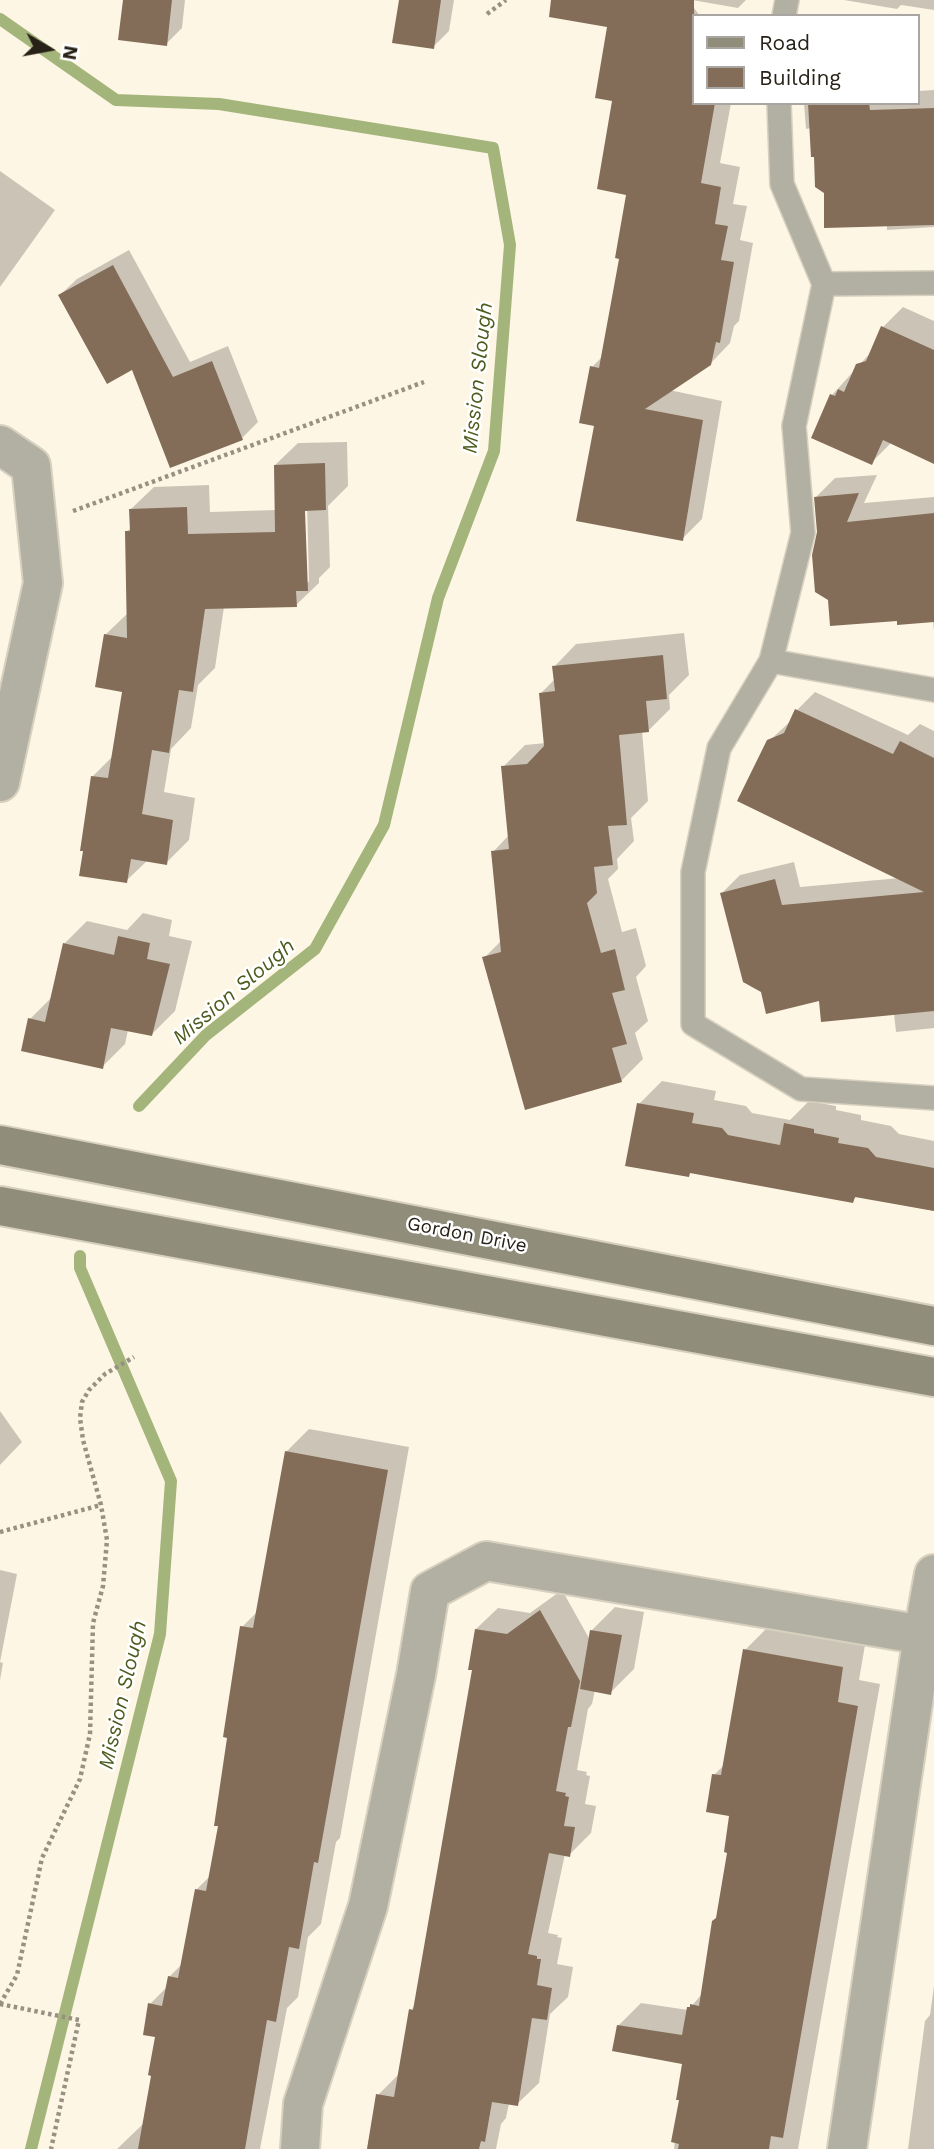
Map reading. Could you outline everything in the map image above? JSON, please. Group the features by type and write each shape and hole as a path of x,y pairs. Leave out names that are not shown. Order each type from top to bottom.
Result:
{"main road":[{"name":"Gordon Drive","path":"0,1145 934,1326"},
{"path":"0,1206 934,1377"}],"street":[{"path":"0,444 31,466 43,583 0,782"},
{"path":"300,2149 303,2104 368,1906 430,1591 486,1562 923,1635"},
{"path":"847,2149 934,1574"}],"lane":[{"path":"779,105 782,184 824,284 794,426 803,533 771,661 719,748 693,873 694,1024 801,1089 934,1098"},
{"path":"824,284 934,283"},
{"path":"771,661 934,690"}],"path":[{"path":"487,14 506,0"},
{"path":"36,524 424,382"},
{"path":"51,2149 79,2020 0,2004 17,1975 42,1858 80,1779 90,1734 93,1623 103,1586 107,1540 101,1505 83,1440 80,1418 82,1402 89,1390 105,1374 134,1357"},
{"path":"0,1532 101,1505"}],"building":[{"path":"123,0 172,0 167,46 118,40"},
{"path":"399,0 441,0 434,49 392,43"},
{"path":"551,0 694,0 692,105 715,105 701,183 721,187 715,224 728,226 721,260 734,262 720,343 716,342 711,365 645,409 703,420 683,541 576,521 594,426 579,423 590,366 599,368 619,259 615,258 626,195 597,189 612,101 595,98 607,27 549,17"},
{"path":"808,105 869,105 870,110 934,108 934,225 824,228 824,193 815,187 814,157 811,157"},
{"path":"113,265 173,377 212,361 243,440 170,468 132,370 107,384 58,295"},
{"path":"881,326 934,350 934,464 883,440 872,465 811,438 830,394 835,396 838,389 844,392 856,364 866,361"},
{"path":"325,463 326,510 305,511 308,591 296,591 297,607 205,609 193,692 179,690 169,753 152,750 142,814 173,820 167,865 131,859 127,883 79,876 91,776 108,778 122,692 95,687 104,634 127,638 125,531 130,531 129,509 187,507 188,534 275,532 274,465"},
{"path":"859,493 847,522 934,513 934,622 897,625 897,621 830,626 828,600 815,592 812,555 817,532 814,497"},
{"path":"663,655 667,699 646,701 649,732 619,735 627,825 608,826 613,865 594,867 597,893 587,903 601,953 615,949 625,990 612,993 627,1044 612,1048 622,1082 525,1110 482,957 501,952 491,851 509,849 501,766 527,764 544,746 539,693 555,691 552,666"},
{"path":"795,709 893,754 900,741 934,758 934,1011 821,1022 819,1001 766,1014 761,992 743,982 720,893 775,879 782,905 924,892 737,801 767,740 784,733"},
{"path":"118,936 150,943 147,959 170,964 152,1036 111,1028 103,1069 21,1051 28,1018 45,1022 63,943 114,955"},
{"path":"637,1103 694,1113 692,1123 722,1128 728,1135 780,1145 784,1123 814,1129 814,1133 839,1138 838,1143 868,1148 876,1157 934,1168 934,1211 855,1197 853,1203 690,1173 689,1177 625,1166"},
{"path":"285,1451 388,1470 318,1863 314,1862 299,1949 289,1947 276,2022 267,2020 245,2149 138,2149 155,2037 143,2035 148,2003 162,2006 168,1976 178,1978 195,1889 206,1891 218,1826 214,1826 227,1738 223,1737 240,1626 253,1628"},
{"path":"540,1610 580,1681 556,1791 566,1793 565,1796 569,1797 564,1826 575,1827 570,1857 549,1853 528,1954 541,1959 537,1985 552,1988 547,2020 532,2018 518,2106 492,2102 485,2142 481,2141 479,2149 367,2149 376,2094 394,2097 409,2009 413,2010 472,1670 468,1670 475,1629 507,1634"},
{"path":"590,1630 622,1635 611,1695 580,1689"},
{"path":"743,1649 843,1667 838,1702 858,1706 783,2138 771,2136 769,2149 678,2149 679,2144 671,2142 682,2064 612,2051 617,2025 682,2035 687,2007 690,2007 690,2004 699,2006 712,1921 716,1918 727,1853 724,1852 729,1816 706,1812 712,1774 721,1775"}],"waterway":[{"name":"Mission Slough","path":"0,19 116,100 219,104 493,148 510,245 494,451 438,598 384,825 315,949 206,1035 139,1106"},
{"name":"Mission Slough","path":"31,2149 160,1634 171,1481 80,1268 80,1256"}]}
